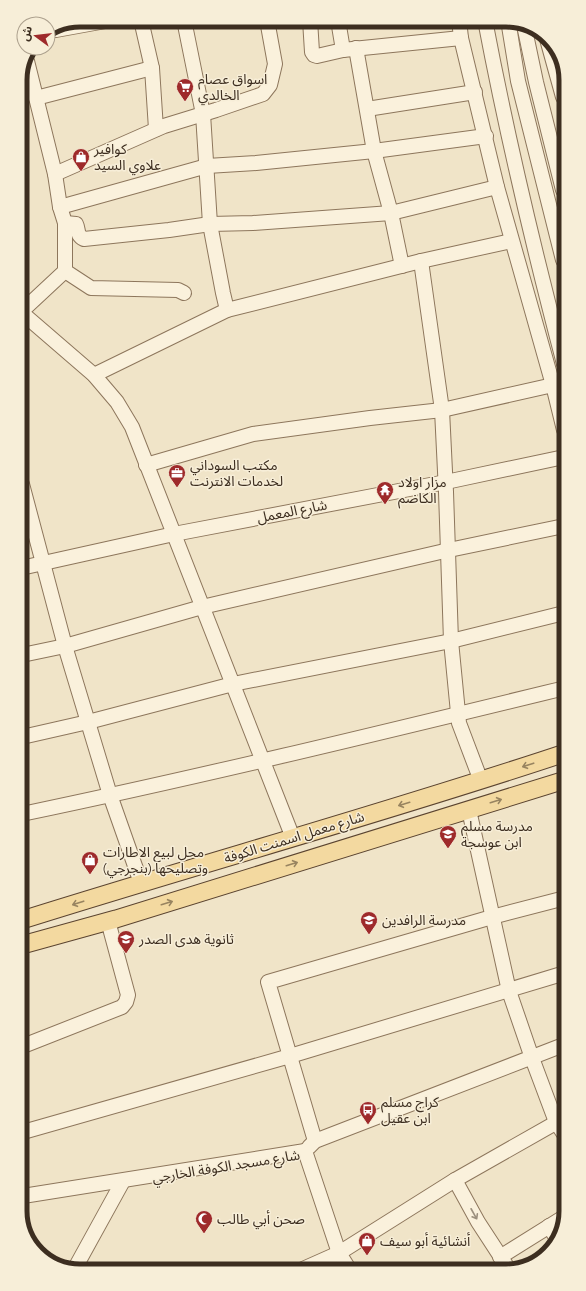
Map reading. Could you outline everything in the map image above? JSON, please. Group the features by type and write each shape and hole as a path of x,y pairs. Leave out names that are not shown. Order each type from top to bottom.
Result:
{"main road":[{"name":"شارع معمل اسمنت الكوفة","path":"27,918 480,781 559,755"},
{"name":"شارع معمل اسمنت الكوفة","path":"27,944 112,920 559,782"},
{"path":"138,884 132,892 132,897 136,906 141,911"},
{"path":"107,893 114,898 118,908 112,920"}],"street":[{"path":"143,27 152,68 156,129"},
{"path":"185,27 203,114 210,224 227,310"},
{"path":"55,174 156,129 263,94 270,85 275,64 268,27"},
{"path":"310,27 312,52 317,56 350,49 461,38"},
{"path":"341,27 350,49 367,109 374,151 391,213 402,266"},
{"path":"459,27 511,241 559,410"},
{"path":"486,27 498,89 559,344"},
{"path":"509,27 518,81 559,244"},
{"path":"525,31 536,82 559,174"},
{"path":"551,52 559,82"},
{"path":"27,306 65,271 65,223 60,207 55,174 29,68"},
{"path":"36,98 152,68"},
{"path":"367,109 475,92"},
{"path":"60,207 207,166 256,164 374,151 486,136"},
{"path":"515,160 536,152"},
{"path":"65,223 76,224 78,227 78,234 84,239 210,224 253,223 391,213 497,187"},
{"path":"94,376 227,310 421,261 511,241"},
{"path":"421,261 442,410 451,641 459,723 480,781"},
{"path":"65,271 91,288 178,290 184,293"},
{"path":"27,317 94,376 117,402 132,427 293,838"},
{"path":"146,465 253,434 442,410 553,385"},
{"name":"شارع المعمل","path":"27,567 174,534 446,482 559,458"},
{"path":"27,504 64,646 138,884"},
{"path":"27,654 64,646 202,607 448,550 559,527"},
{"path":"27,735 88,722 233,684 451,641 559,614"},
{"path":"27,813 262,760 559,689"},
{"path":"469,810 509,991 532,1058 559,1116"},
{"path":"315,1141 268,982 492,917 559,900"},
{"path":"27,1044 122,1007 126,1002 128,996 112,920"},
{"path":"27,1131 290,1056 559,976"},
{"path":"305,1151 315,1141 559,1047"},
{"path":"314,1264 339,1253 455,1180 559,1121"},
{"name":"شارع مسجد الكوفة الخارجي","path":"27,1195 122,1182 305,1151 339,1253 346,1264"},
{"path":"455,1180 478,1222 504,1262 549,1226 558,1220"},
{"path":"77,1264 122,1182"},
{"path":"549,1226 554,1234"}],"place":[{"name":"اسواق عصام الخالدي","path":"185,102"},
{"name":"كوافير علاوي السيد","path":"81,172"},
{"name":"مكتب السوداني لخدمات الانترنت","path":"177,488"},
{"name":"مزار اولاد الكاضم","path":"385,505"},
{"name":"مدرسة مسلم ابن عوسجة","path":"448,849"},
{"name":"محل لبيع الاطارات وتصليحها (بنجرجي)","path":"90,875"},
{"name":"مدرسة الرافدين","path":"369,935"},
{"name":"ثانوية هدى الصدر","path":"126,954"},
{"name":"كراج مسلم ابن عقيل","path":"368,1125"},
{"name":"صحن أبي طالب","path":"204,1234"},
{"name":"أنشائية أبو سيف","path":"367,1256"}]}
